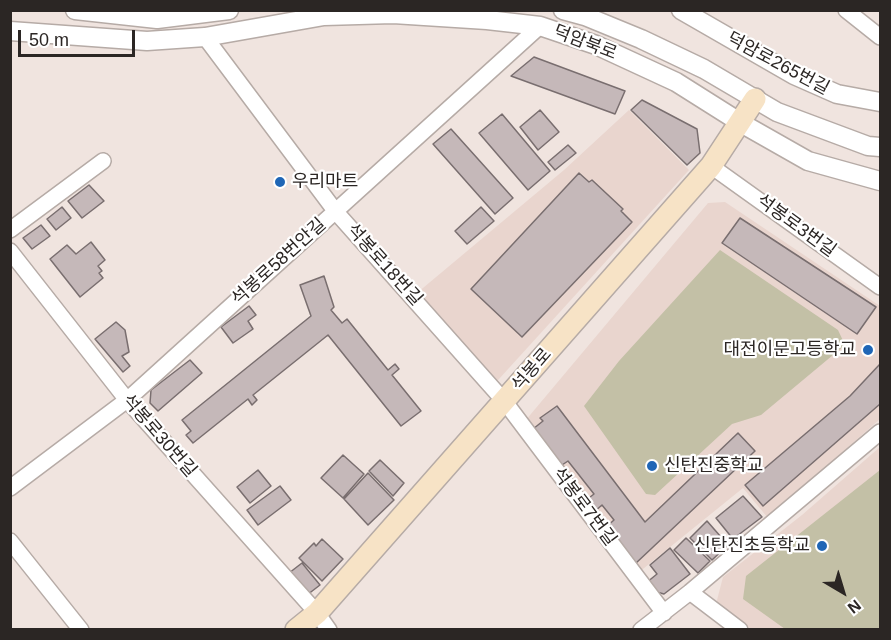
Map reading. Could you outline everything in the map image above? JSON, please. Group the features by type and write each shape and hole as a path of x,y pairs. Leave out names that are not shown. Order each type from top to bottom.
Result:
{"main road":[{"name":"석봉로","path":"296,630 323,621 505,402 711,166 755,99"}],"street":[{"path":"75,10 136,14 157,19 229,10"},
{"name":"덕암북로","path":"563,10 585,16 641,39 704,69 777,112 868,146 880,147"},
{"name":"덕암로265번길","path":"681,10 794,75 837,94 880,102"},
{"path":"846,10 880,37"},
{"name":"덕암북로","path":"10,31 147,41 204,38 324,16 393,14 487,20 540,27 596,45 676,82 741,123 808,161 880,181"},
{"name":"석봉로58번안길","path":"10,488 127,400 540,27"},
{"name":"석봉로18번길","path":"204,38 336,212 505,402"},
{"path":"10,230 103,161"},
{"name":"석봉로3번길","path":"711,166 880,287"},
{"name":"석봉로30번길","path":"10,251 127,400 323,621"},
{"name":"석봉로7번길","path":"505,402 664,613"},
{"path":"641,630 690,592 880,432"},
{"path":"10,541 81,630"},
{"path":"690,592 740,630"}],"shaded area":[{"path":"629,110 689,170 489,390 411,298 564,170"},
{"path":"725,202 880,306 880,419 768,518 743,488 638,573 520,427 708,203"},
{"path":"720,250 838,330 845,345 761,415 732,424 655,495 646,494 584,406 619,361"},
{"name":"신탄진초등학교","path":"880,447 880,629 751,629 716,604 723,577 802,515"},
{"name":"신탄진초등학교","path":"880,470 880,629 785,629 743,599 746,576"}],"building":[{"path":"534,57 625,91 615,114 511,76"},
{"path":"642,100 697,129 700,153 687,165 631,110"},
{"path":"540,110 559,132 538,150 520,127"},
{"path":"502,114 550,171 528,190 479,133"},
{"path":"451,129 513,198 495,214 433,144"},
{"path":"568,145 576,153 555,170 548,162"},
{"path":"579,173 589,182 592,180 623,209 621,211 632,222 522,337 471,289"},
{"path":"89,185 104,201 82,218 68,201"},
{"path":"62,207 71,218 56,230 47,219"},
{"path":"481,207 494,221 467,244 455,231"},
{"path":"740,218 876,307 857,334 722,243"},
{"path":"41,225 50,236 32,249 23,238"},
{"path":"91,242 105,260 98,266 103,278 80,297 50,259 67,245 76,254"},
{"path":"324,276 334,307 331,310 342,323 347,319 388,370 395,364 399,369 392,375 421,411 401,426 328,335 253,395 257,400 252,405 248,399 193,443 186,435 191,431 182,420 311,316 300,285"},
{"path":"249,306 256,315 248,321 253,329 233,343 221,327"},
{"path":"116,322 125,330 129,352 122,356 130,366 123,372 95,339"},
{"path":"190,360 202,373 158,411 150,403 151,390"},
{"path":"880,364 880,404 763,506 745,485 850,396"},
{"path":"557,406 645,522 738,433 755,451 635,564 606,527 614,520 602,505 594,512 585,501 594,494 568,461 562,465 533,429 543,421 540,418"},
{"path":"343,455 364,474 343,498 321,478"},
{"path":"380,460 404,483 393,496 369,471"},
{"path":"258,470 271,486 250,503 237,487"},
{"path":"368,473 394,500 368,525 344,499"},
{"path":"280,486 291,500 258,525 247,510"},
{"path":"743,496 762,517 733,539 716,518"},
{"path":"707,521 728,545 712,560 690,538"},
{"path":"686,538 710,561 698,573 674,550"},
{"path":"322,539 343,559 322,581 299,558 314,543 316,546"},
{"path":"670,548 690,574 664,594 653,591 646,583 657,574 650,565"},
{"path":"302,563 320,585 307,595 289,573"}],"place":[{"name":"우리마트","path":"280,182"},
{"name":"대전이문고등학교","path":"868,350"},
{"name":"신탄진중학교","path":"652,466"},
{"name":"신탄진초등학교","path":"822,546"}]}
